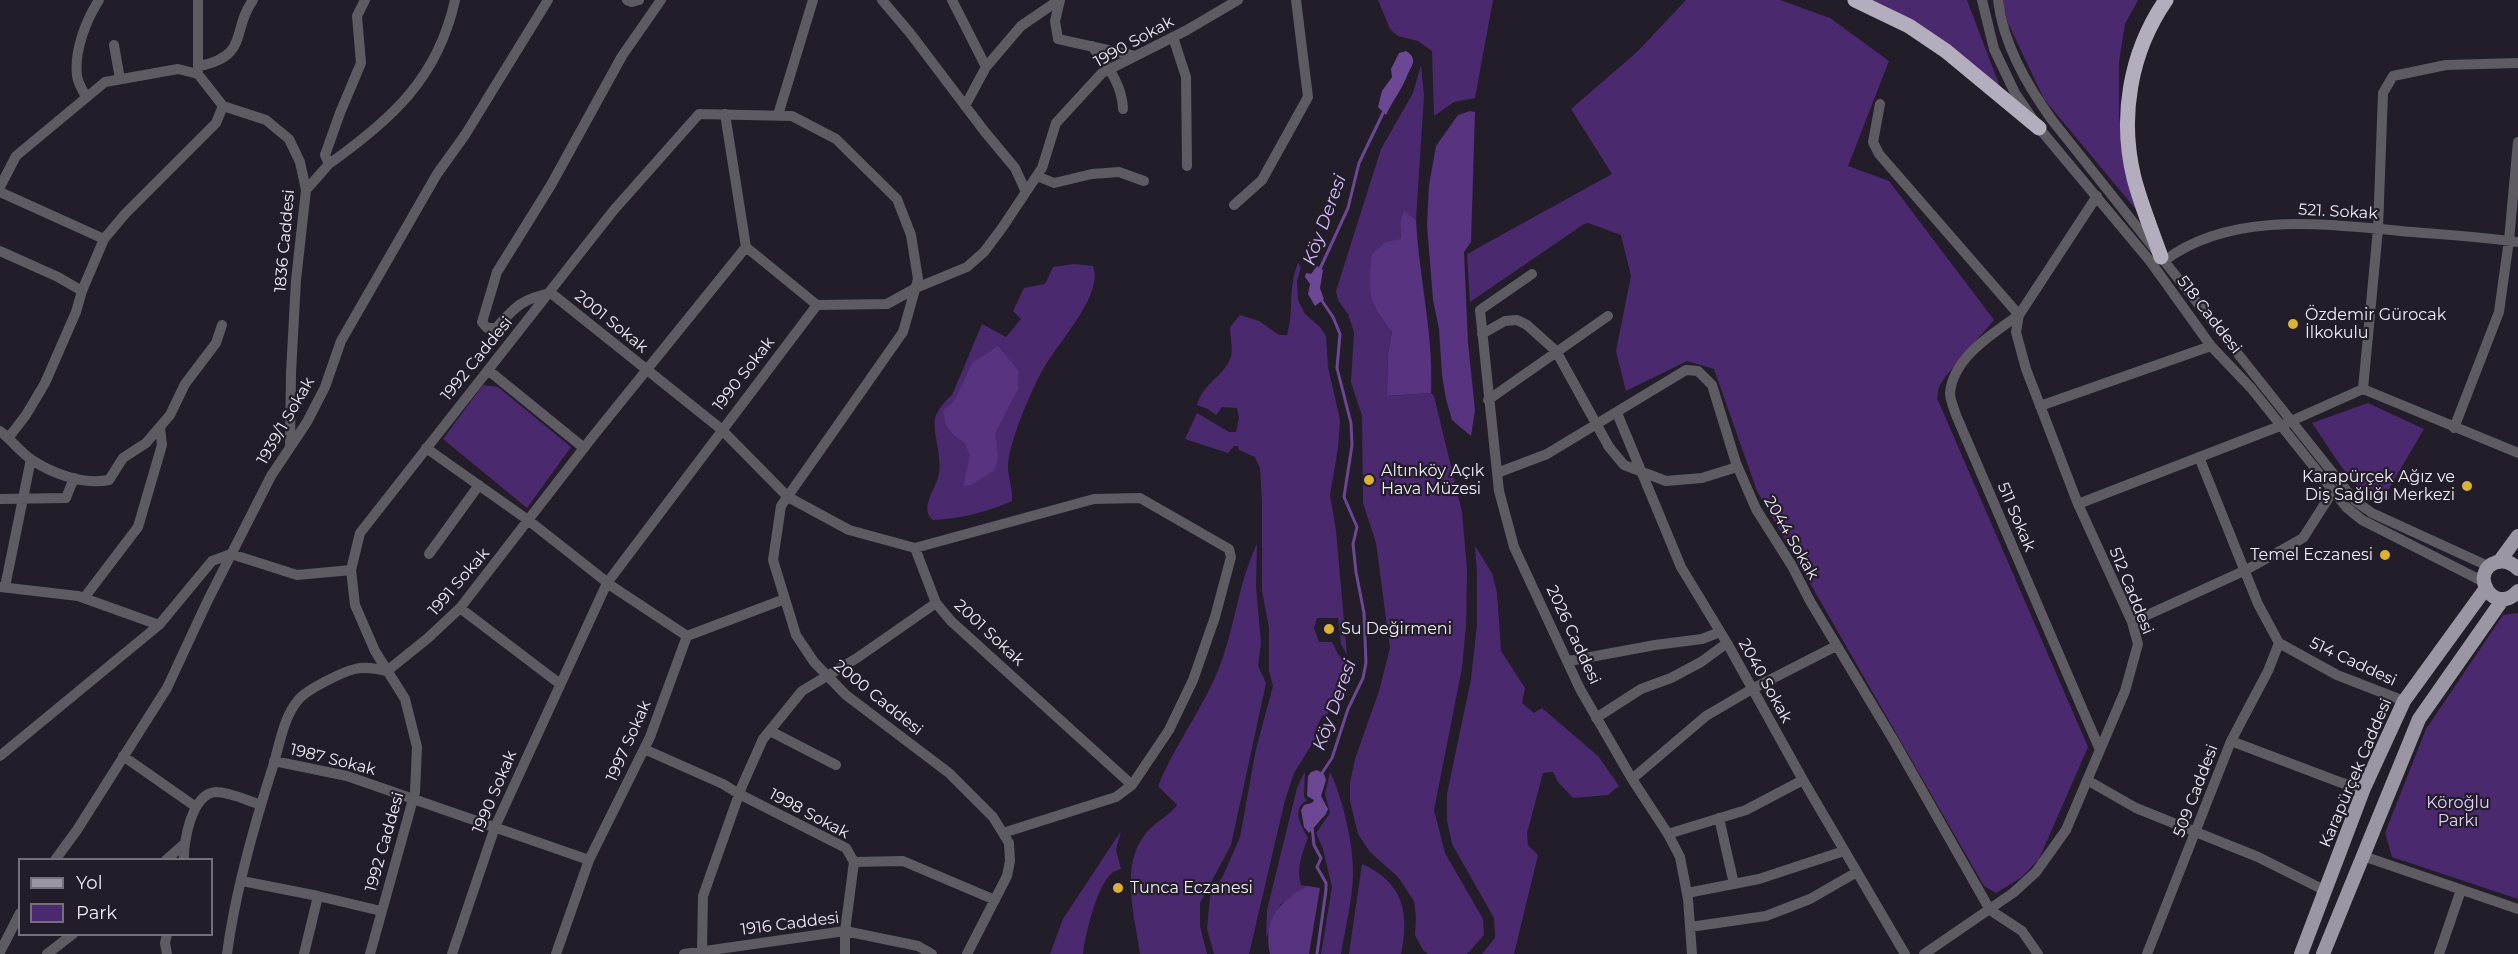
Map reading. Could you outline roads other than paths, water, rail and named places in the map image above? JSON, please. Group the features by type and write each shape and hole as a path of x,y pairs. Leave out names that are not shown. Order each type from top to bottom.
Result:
{"highway":[{"path":"1855,0 1909,26 1946,51 2039,128"},
{"path":"2162,259 2134,178 2127,140 2127,112 2133,73 2140,51 2153,21 2166,0"}],"main road":[{"name":"Karapürçek Caddesi","path":"2301,954 2364,788 2404,701 2485,585 2485,573 2518,536"},
{"path":"2494,564 2511,563 2518,569"},
{"path":"2485,585 2491,596 2503,599 2509,598 2518,591"},
{"path":"2323,954 2419,719 2503,599"}],"street":[{"path":"86,97 77,77 78,57 81,42 99,0"},
{"path":"198,0 199,70 223,106 216,123 125,214 104,239 45,383 26,414 4,434 31,459 74,478 95,483 109,480 123,458 146,443 170,415 185,384 216,343 222,326"},
{"path":"104,239 1,183 16,156 105,82 178,69 199,70 225,56 238,44 249,6 253,0"},
{"path":"329,164 325,155 340,112 362,63 357,16 365,0"},
{"path":"306,190 329,164 372,134 416,88 431,66 452,14 455,0"},
{"name":"1939/1 Sokak","path":"56,858 77,830 167,688 271,476 307,422 325,387 341,341 437,174 465,135 548,0"},
{"path":"627,0 632,2 639,0"},
{"path":"551,293 527,298 496,328 487,328 482,322 497,272 551,184 622,56 661,0"},
{"path":"778,115 813,0"},
{"path":"882,0 1015,168 1026,192"},
{"path":"952,0 986,67"},
{"path":"965,106 986,67 1021,26 1060,0"},
{"path":"1060,0 1055,21 1059,39 1135,56"},
{"name":"1990 Sokak","path":"452,954 495,827 607,583 816,305 887,304 916,288 968,267 984,252 1042,168 1056,123 1102,73 1173,37 1238,0"},
{"path":"1234,205 1262,180 1308,97 1296,0"},
{"name":"518 Caddesi","path":"1982,0 1994,49 2015,93 2039,128 2150,261 2211,346 2251,388 2346,507 2362,520 2485,585"},
{"name":"518 Caddesi","path":"1998,0 2003,23 2018,65 2039,102 2162,259 2363,507 2494,564"},
{"path":"1173,37 1186,77 1187,166"},
{"path":"114,45 120,79"},
{"path":"1092,46 1117,81 1123,109"},
{"path":"2363,389 2378,229 2383,93 2393,76 2446,65 2518,63"},
{"path":"1880,104 1873,142 1879,154 2019,315 2097,196"},
{"name":"1836 Caddesi","path":"223,106 266,120 289,140 300,162 306,190 296,292 290,446"},
{"name":"1992 Caddesi","path":"370,954 413,799 417,747 405,699 375,651 355,605 351,570 360,533 551,293 613,211 699,114 792,116 836,139 897,199 911,235 918,279 916,288"},
{"path":"725,114 746,247 816,305"},
{"path":"2454,428 2499,312 2513,241 2518,142"},
{"path":"1037,176 1054,183 1092,174 1119,172 1144,181"},
{"name":"521. Sokak","path":"2162,259 2191,244 2252,227 2295,224 2513,241"},
{"name":"1991 Sokak","path":"387,671 428,639 460,608 584,448 746,247"},
{"path":"0,251 58,277 82,291"},
{"name":"2026 Caddesi","path":"1532,274 1480,310 1499,491 1514,547 1596,718 1680,857 1687,893 1692,954"},
{"name":"2000 Caddesi","path":"916,288 903,332 781,506 773,560 796,635 826,677 846,695 949,773 993,817 1009,843 1010,861 1007,876 967,954"},
{"name":"2001 Sokak","path":"551,293 721,429 788,497 849,530 915,548 936,603 951,621 1132,785"},
{"name":"512 Caddesi","path":"1924,954 1990,910 2036,872 2066,830 2135,660 2138,644 2132,622 2078,504 2040,406 2016,332 2019,315"},
{"name":"511 Sokak","path":"2019,315 1970,354 1953,377 1950,395 1956,415 2100,750"},
{"path":"1488,400 1608,316"},
{"path":"1482,334 1505,321 1517,320 1527,325 1556,351 1609,447 1624,465 1666,481 1702,478 1737,467"},
{"path":"2040,406 2211,346"},
{"path":"488,370 584,448"},
{"name":"2044 Sokak","path":"1497,473 1547,454 1686,370 1698,371 1712,385 1737,467 1756,509 1792,566 1990,910"},
{"path":"2078,504 2280,426 2363,389 2518,453"},
{"name":"2040 Sokak","path":"1617,412 1681,567 1905,954"},
{"path":"84,598 138,527 162,445 160,428"},
{"path":"426,448 528,520 607,583 687,636 785,599"},
{"path":"2199,457 2258,604 2279,642"},
{"path":"31,459 3,587 84,598 159,625"},
{"path":"0,499 66,498 74,478"},
{"path":"429,554 479,485"},
{"path":"2132,622 2246,570 2303,538 2333,491"},
{"path":"915,548 1094,499 1140,498 1229,549 1231,557 1215,617 1193,680 1169,730 1132,785 1116,797 1003,833"},
{"path":"0,756 159,625 212,561 231,554 297,575 351,570"},
{"path":"702,950 703,896 739,794 764,739 802,691 936,603"},
{"path":"460,608 560,684"},
{"path":"1569,662 1702,639 1720,632"},
{"name":"1997 Sokak","path":"556,954 589,860 644,749 687,636"},
{"name":"514 Caddesi","path":"2279,642 2337,675 2404,701"},
{"name":"509 Caddesi","path":"2147,954 2231,741 2268,671 2279,642"},
{"path":"1596,718 1641,689 1671,678 1701,662 1727,643"},
{"path":"1632,779 1706,716 1752,689 1836,646"},
{"path":"227,954 230,929 261,805 286,722 300,698 327,681 355,669 371,668 387,671"},
{"path":"770,731 836,765"},
{"path":"2231,741 2342,783 2364,788"},
{"name":"1998 Sokak","path":"644,749 723,784 846,848 854,862 903,861 995,900"},
{"path":"123,756 196,807"},
{"name":"1987 Sokak","path":"274,761 347,776 589,860"},
{"path":"1668,834 1746,810 1803,780"},
{"path":"2087,780 2136,808 2258,857 2324,890"},
{"path":"184,858 183,845 201,798 216,792 261,805"},
{"path":"1719,818 1734,884"},
{"path":"168,858 183,845"},
{"path":"1687,893 1759,879 1844,851"},
{"path":"2364,856 2518,909"},
{"path":"845,954 845,931 854,862"},
{"path":"1690,927 1766,916 1810,899 1857,872"},
{"path":"242,881 381,911"},
{"path":"2439,954 2461,890"},
{"path":"304,954 318,896"},
{"path":"1990,910 2022,931 2038,954"},
{"path":"0,952 18,918"},
{"name":"1916 Caddesi","path":"684,954 845,931 918,946 932,954"},
{"path":"47,954 70,936"},
{"path":"167,936 167,954"}],"waterway":[{"name":"Köy Deresi","path":"1319,271 1348,208 1359,163 1385,109"},
{"name":"Köy Deresi","path":"1320,298 1333,317 1340,334 1337,368 1351,423 1352,445 1344,497 1357,527 1353,544 1364,613 1366,663 1363,678 1348,709 1332,758 1320,776"},
{"name":"Köy Deresi","path":"1312,827 1314,845 1321,858 1317,867 1326,883 1317,954"}],"place":[{"name":"Özdemir Gürocak İlkokulu","path":"2293,324"},
{"name":"Altınköy Açık Hava Müzesi","path":"1369,480"},
{"name":"Karapürçek Ağız ve Diş Sağlığı Merkezi","path":"2467,486"},
{"name":"Temel Eczanesi","path":"2385,555"},
{"name":"Su Değirmeni","path":"1329,629"},
{"name":"Tunca Eczanesi","path":"1118,888"}],"park label":[{"name":"Köroğlu Parkı","path":"2458,812"}]}
